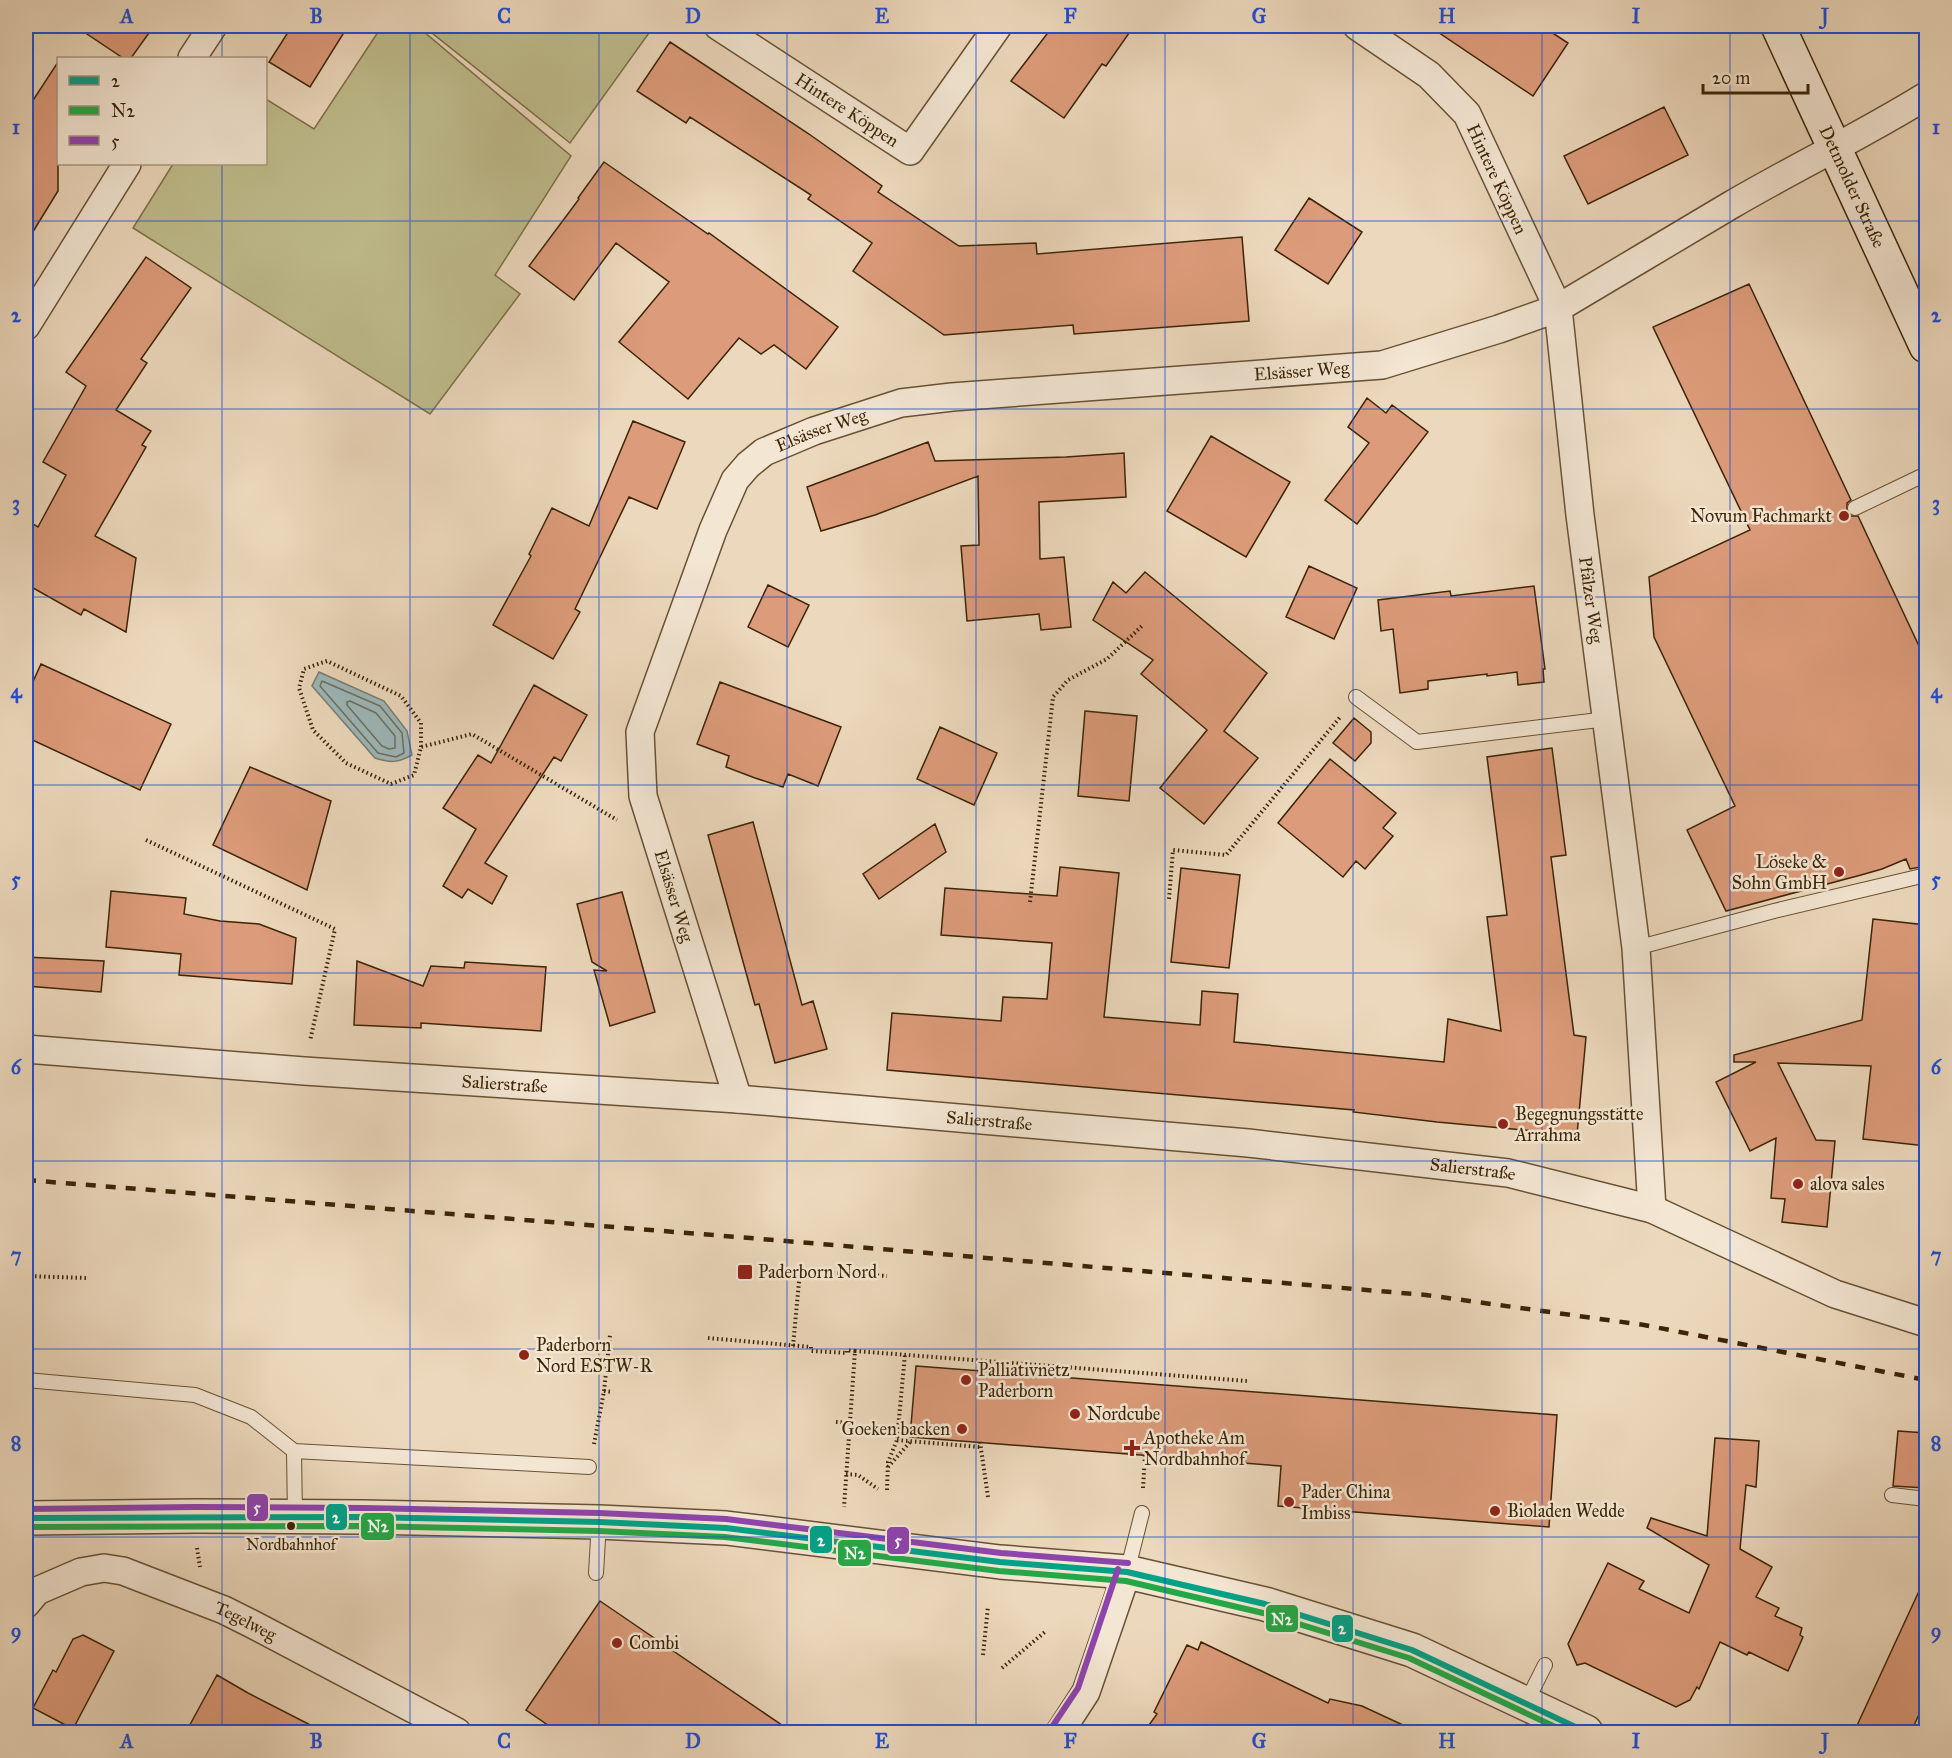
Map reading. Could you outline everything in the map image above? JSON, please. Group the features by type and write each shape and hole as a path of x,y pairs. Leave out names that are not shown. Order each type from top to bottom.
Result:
{"street":[{"path":"193,57 213,26"},
{"name":"Hintere Köppen","path":"718,26 910,151 998,26"},
{"name":"Hintere Köppen","path":"1357,26 1429,75 1467,114 1558,308"},
{"name":"Detmolder Straße","path":"1778,26 1926,346"},
{"path":"1558,308 1649,256 1731,205 1835,149 1926,96"},
{"path":"26,326 126,165"},
{"name":"Pfälzer Weg","path":"1558,308 1580,515 1636,948 1652,1209"},
{"name":"Elsässer Weg","path":"738,1099 643,796 640,732 713,530 735,480 764,452 814,430 901,403 964,396 1382,365 1558,308"},
{"name":"Salierstraße","path":"26,1048 304,1071 738,1099 1248,1143 1508,1173 1652,1209 1835,1293 1926,1323"},
{"path":"26,1518 295,1517 599,1522 726,1528 1000,1562 1127,1572 1265,1604 1412,1650 1586,1732"},
{"name":"Tegelweg","path":"26,1604 37,1591 81,1572 104,1568 123,1571 224,1610 457,1732"},
{"path":"1060,1732 1086,1692 1127,1572"}],"lane":[{"path":"1855,508 1926,474"},
{"path":"1356,697 1417,742 1607,719"},
{"path":"1636,948 1774,911 1926,875"},
{"path":"26,1380 195,1395 251,1417 294,1451 589,1467"},
{"path":"294,1451 295,1517"},
{"path":"1892,1495 1926,1499"},
{"path":"1127,1572 1142,1513"},
{"path":"596,1573 599,1522"},
{"path":"1525,1704 1545,1665"}],"path":[{"path":"1030,902 1053,697 1068,680 1107,659 1143,625"},
{"path":"327,661 400,696 421,723 421,747 414,775 391,784 346,763 313,730 299,688 304,669 327,661"},
{"path":"1169,899 1173,850 1226,855 1356,697"},
{"path":"421,747 472,734 613,819 654,833"},
{"path":"146,840 335,929 304,1071"},
{"path":"793,1346 800,1271 887,1276"},
{"path":"26,1276 86,1278"},
{"path":"610,1335 604,1391 612,1392"},
{"path":"708,1338 812,1347 811,1351 847,1353 847,1350 1247,1381"},
{"path":"844,1507 855,1351"},
{"path":"887,1490 890,1456 897,1440 905,1354"},
{"path":"836,1422 851,1423"},
{"path":"897,1440 980,1444 988,1497"},
{"path":"888,1467 911,1441"},
{"path":"1142,1513 1145,1455"},
{"path":"846,1474 858,1475 878,1489"},
{"path":"982,1655 988,1606"},
{"path":"1002,1668 1046,1631"}],"shaded area":[{"path":"382,26 417,26 571,156 495,275 520,294 430,414 133,228 172,165 267,165 267,100 314,129"},
{"path":"437,26 654,26 570,143 432,33"}],"water":[{"path":"319,672 384,701 407,731 412,755 394,761 375,758 312,686"}],"building":[{"path":"75,26 154,26 132,57 122,57"},
{"path":"292,26 348,26 310,87 269,62"},
{"path":"1053,26 1134,26 1106,66 1102,64 1064,118 1011,81"},
{"path":"1429,26 1542,26 1568,43 1533,96"},
{"path":"670,42 809,134 882,186 878,192 959,246 1036,243 1037,254 1242,237 1249,321 1074,334 1073,325 944,335 853,271 872,243 808,199 811,195 690,117 686,123 637,91"},
{"path":"57,64 58,191 26,243 26,111"},
{"path":"1664,107 1688,155 1588,204 1564,156"},
{"path":"604,162 709,233 838,327 806,369 774,345 761,354 739,338 688,399 619,342 669,282 616,243 574,300 529,266"},
{"path":"1309,198 1362,232 1328,284 1275,250"},
{"path":"146,257 191,288 141,359 147,363 116,410 151,431 142,445 146,447 95,536 136,558 126,632 84,609 81,615 26,584 26,520 38,527 66,475 43,462 86,386 66,372"},
{"path":"1749,284 1851,500 1847,503 1847,511 1850,516 1858,516 1926,661 1926,866 1910,869 1906,859 1882,869 1726,911 1687,830 1735,806 1654,637 1649,577 1750,530 1653,327"},
{"path":"1367,398 1386,413 1392,405 1428,432 1357,524 1325,500 1369,443 1348,427"},
{"path":"633,421 685,442 657,509 629,497 575,609 580,612 553,659 493,625 531,556 529,554 552,508 589,526"},
{"path":"1211,436 1290,482 1246,557 1167,511"},
{"path":"928,442 935,461 1124,453 1126,497 1039,502 1040,559 1064,557 1071,627 1041,630 1039,614 967,621 961,546 979,545 978,476 875,515 821,531 807,487"},
{"path":"1309,566 1357,588 1334,639 1286,617"},
{"path":"1145,572 1267,673 1224,731 1258,758 1204,824 1160,788 1207,730 1141,674 1153,660 1093,620 1113,582 1126,593"},
{"path":"768,585 809,605 788,647 748,627"},
{"path":"1534,586 1545,669 1543,669 1544,682 1518,685 1517,672 1487,676 1487,674 1428,681 1428,689 1400,693 1393,629 1381,631 1378,600 1450,591 1451,596"},
{"path":"41,664 171,724 140,790 26,737 26,697"},
{"path":"720,682 841,727 818,786 788,774 783,787 755,778 726,767 729,756 697,744"},
{"path":"534,685 587,715 561,761 554,757 485,863 507,876 492,904 468,889 462,898 443,886 476,829 443,808 478,755 491,763"},
{"path":"1085,711 1137,716 1129,801 1078,796"},
{"path":"1354,718 1371,732 1371,743 1355,761 1333,743"},
{"path":"940,727 997,753 974,805 917,779"},
{"path":"1552,748 1566,855 1551,857 1574,1035 1586,1037 1577,1135 1437,1122 1353,1112 1354,1110 887,1070 892,1013 1001,1021 1003,997 1047,999 1052,943 941,935 945,888 1057,896 1060,867 1119,873 1104,1017 1200,1025 1202,991 1238,994 1234,1042 1444,1062 1448,1019 1501,1031 1487,917 1507,915 1487,757"},
{"path":"1330,759 1396,813 1383,828 1393,836 1365,869 1356,861 1343,877 1278,823"},
{"path":"250,767 331,801 307,890 213,845"},
{"path":"753,822 802,1005 813,1001 827,1049 775,1063 759,1004 755,1005 708,835"},
{"path":"935,824 946,852 879,899 863,874"},
{"path":"1181,868 1240,875 1229,968 1171,962"},
{"path":"111,891 186,898 184,914 220,921 259,924 296,938 292,984 179,975 181,954 106,947"},
{"path":"622,892 655,1012 610,1026 594,970 607,971 592,962 577,904"},
{"path":"1873,919 1926,925 1926,1146 1863,1139 1871,1066 1778,1063 1816,1140 1835,1141 1827,1227 1782,1222 1785,1199 1771,1198 1776,1138 1750,1151 1716,1082 1756,1062 1734,1062 1734,1055 1862,1020"},
{"path":"26,957 104,961 101,992 26,986"},
{"path":"357,961 423,986 431,966 464,968 465,962 546,967 541,1031 421,1023 421,1028 354,1025"},
{"path":"916,1366 1557,1415 1549,1527 1278,1506 1281,1466 910,1437"},
{"path":"1898,1431 1926,1433 1926,1488 1893,1486"},
{"path":"1715,1438 1759,1441 1756,1487 1746,1485 1740,1549 1772,1567 1756,1597 1779,1608 1775,1616 1802,1628 1800,1635 1803,1637 1788,1671 1749,1652 1747,1655 1720,1642 1699,1689 1697,1687 1690,1700 1676,1707 1585,1663 1577,1665 1568,1644 1608,1563 1644,1581 1639,1589 1689,1613 1709,1565 1647,1528 1651,1518 1707,1536"},
{"path":"1926,1576 1926,1699 1911,1732 1854,1732"},
{"name":"Combi","path":"600,1601 792,1732 558,1732 526,1710"},
{"path":"83,1635 114,1651 73,1729 33,1708 53,1670 56,1672 73,1639"},
{"path":"1201,1642 1328,1703 1330,1699 1362,1706 1418,1732 1144,1732 1157,1714 1154,1712 1187,1645 1198,1650"},
{"path":"217,1675 248,1693 324,1732 186,1732"}],"railway":[{"path":"26,1180 1426,1295 1644,1325 1926,1380"}],"transit line":[{"name":"5","path":"26,1509 364,1508 599,1513 726,1519 1001,1553 1128,1563"},
{"name":"2","path":"26,1518 364,1517 599,1522 726,1528 1000,1562 1127,1572 1265,1604 1412,1650 1586,1732"},
{"name":"N2","path":"26,1527 364,1526 599,1531 725,1537 999,1571 1126,1581 1263,1613 1409,1658 1566,1732"},
{"name":"5","path":"1052,1727 1078,1688 1118,1569"}],"place":[{"name":"Novum Fachmarkt","path":"1844,516"},
{"name":"Löseke & Sohn GmbH","path":"1839,872"},
{"name":"Begegnungsstätte Arrahma","path":"1503,1124"},
{"name":"alova sales","path":"1798,1184"},
{"name":"Paderborn Nord","path":"745,1272"},
{"name":"Paderborn Nord ESTW-R","path":"524,1355"},
{"name":"Palliativnetz Paderborn","path":"966,1380"},
{"name":"Nordcube","path":"1075,1414"},
{"name":"Goeken backen","path":"962,1429"},
{"name":"Apotheke Am Nordbahnhof","path":"1132,1448"},
{"name":"Pader China Imbiss","path":"1289,1502"},
{"name":"Bioladen Wedde","path":"1495,1511"},
{"name":"Nordbahnhof","path":"291,1526"},
{"name":"Combi","path":"617,1643"}]}
